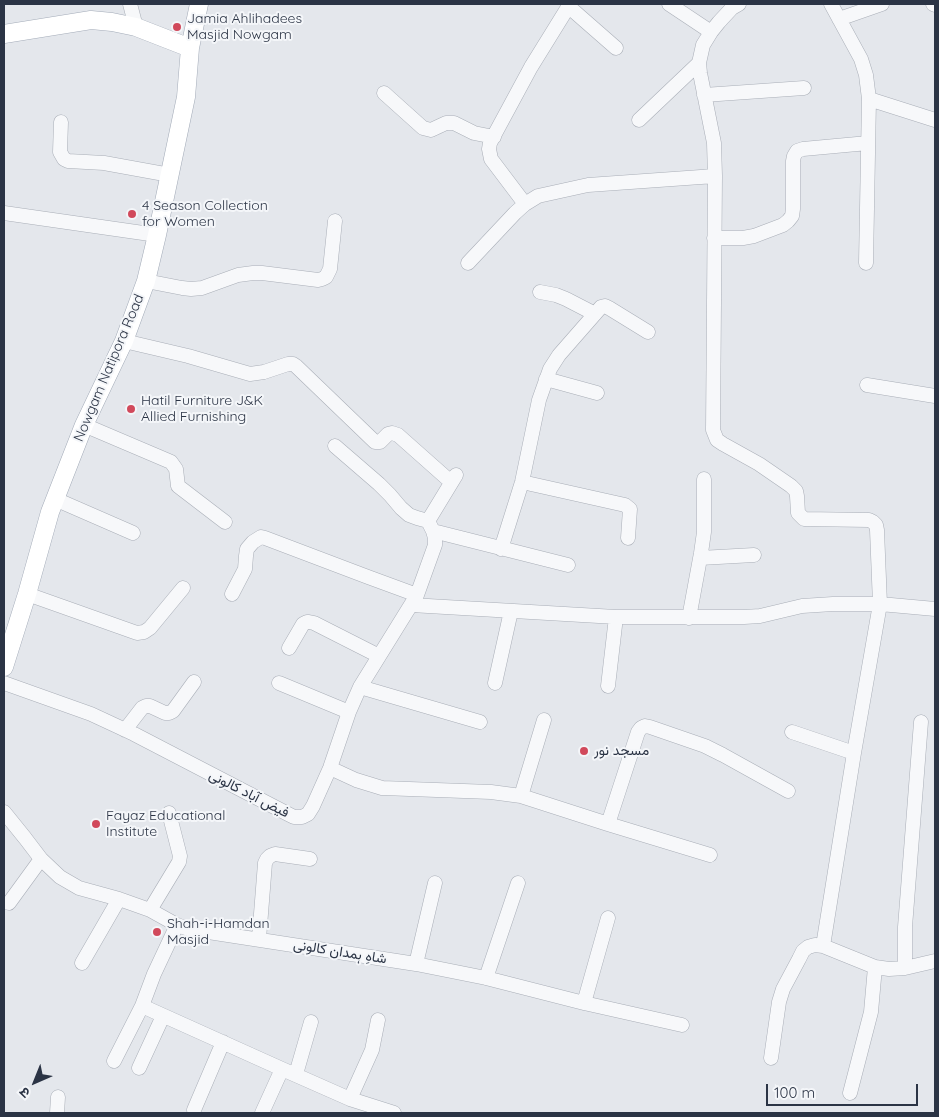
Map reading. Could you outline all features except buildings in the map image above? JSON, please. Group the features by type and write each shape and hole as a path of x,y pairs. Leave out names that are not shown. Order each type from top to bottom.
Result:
{"main road":[{"name":"Nowgam Natipora Road","path":"4,667 50,512 84,425 124,341 146,281 186,97 190,48 199,4"},
{"path":"4,34 91,20 136,26 190,48"}],"street":[{"path":"130,4 136,26"},
{"path":"669,4 711,32"},
{"path":"739,4 732,8 711,32 703,45 699,63 714,143 715,435 723,444 759,464 791,486 796,491 798,513 804,519 869,520 876,525 877,530 880,604 823,946"},
{"path":"831,4 861,59 866,75 869,99 866,263"},
{"path":"839,19 882,4"},
{"path":"525,204 492,159 489,149 490,143 530,67 569,5 616,48"},
{"path":"639,120 699,63"},
{"path":"704,95 804,88"},
{"path":"384,94 423,128 431,130 446,123 454,123 474,134 494,137"},
{"path":"869,99 935,120"},
{"path":"61,122 60,152 68,161 104,163 170,175"},
{"path":"714,238 754,236 783,225 788,221 792,216 793,209 794,156 797,151 868,143"},
{"path":"468,264 515,213 538,196 588,185 715,176"},
{"path":"4,212 157,235"},
{"path":"146,281 191,289 202,288 238,275 253,273 322,279 326,277 330,269 335,221"},
{"path":"540,292 566,299 595,314"},
{"path":"501,549 522,482 539,400 550,369 559,355 595,314 605,306 648,332"},
{"path":"124,341 188,356 250,374 293,364 375,442 380,442 388,434 394,434 454,478 431,526"},
{"path":"546,379 597,393"},
{"path":"867,385 935,396"},
{"path":"84,425 171,462 176,469 178,486 225,522"},
{"path":"335,446 379,484 409,515 431,526 501,549 568,565"},
{"path":"688,618 704,532 704,479"},
{"path":"522,482 626,505 630,510 628,538"},
{"path":"55,499 133,533"},
{"name":"فیض آباد کالونی","path":"4,683 91,714 294,817 302,817 308,814 313,806 330,768 349,712 360,687 414,600 435,545 431,526"},
{"path":"232,594 245,569 248,549 253,542 261,537 368,577 414,600 511,611 616,617 688,618 754,616 816,605 880,604 935,609"},
{"path":"700,558 754,555"},
{"path":"27,594 137,633 144,632 150,628 183,588"},
{"path":"495,683 511,611"},
{"path":"608,686 616,617"},
{"path":"289,648 304,624 310,622 379,656"},
{"path":"125,730 142,708 146,706 170,713 194,682"},
{"path":"279,683 349,712"},
{"path":"360,687 480,722"},
{"path":"521,796 544,720"},
{"path":"905,968 905,927 921,722"},
{"path":"608,824 638,732 645,726 723,754 788,791"},
{"path":"792,732 854,753"},
{"path":"330,768 356,780 382,788 491,792 521,796 710,855"},
{"name":"شاہِ ہمدان کالونی","path":"4,812 41,859 60,877 79,888 150,910 177,925 416,964 486,978 682,1025"},
{"path":"150,910 179,862 180,856 169,813"},
{"path":"259,939 265,863 270,856 275,854 310,859"},
{"path":"9,904 41,859"},
{"path":"416,964 435,883"},
{"path":"486,978 518,883"},
{"path":"82,962 118,899"},
{"path":"584,1002 608,918"},
{"path":"114,1061 142,1006 154,974 177,925"},
{"path":"771,1058 776,1014 783,989 803,951 808,947 815,945 823,946 875,967 898,969 935,961"},
{"path":"850,1092 871,1012 875,967"},
{"path":"142,1006 296,1074 356,1105 394,1113"},
{"path":"139,1068 163,1016"},
{"path":"356,1105 372,1050 378,1020"},
{"path":"296,1074 311,1022"},
{"path":"194,1110 223,1042"},
{"path":"262,1113 282,1069"},
{"path":"57,1113 58,1096"}],"place":[{"name":"Jamia Ahlihadees Masjid Nowgam","path":"177,27"},
{"name":"4 Season Collection for Women","path":"132,214"},
{"name":"Hatil Furniture J&K Allied Furnishing","path":"131,409"},
{"name":"مسجد نور","path":"584,751"},
{"name":"Fayaz Educational Institute","path":"96,824"},
{"name":"Shah-i-Hamdan Masjid","path":"157,932"}]}
